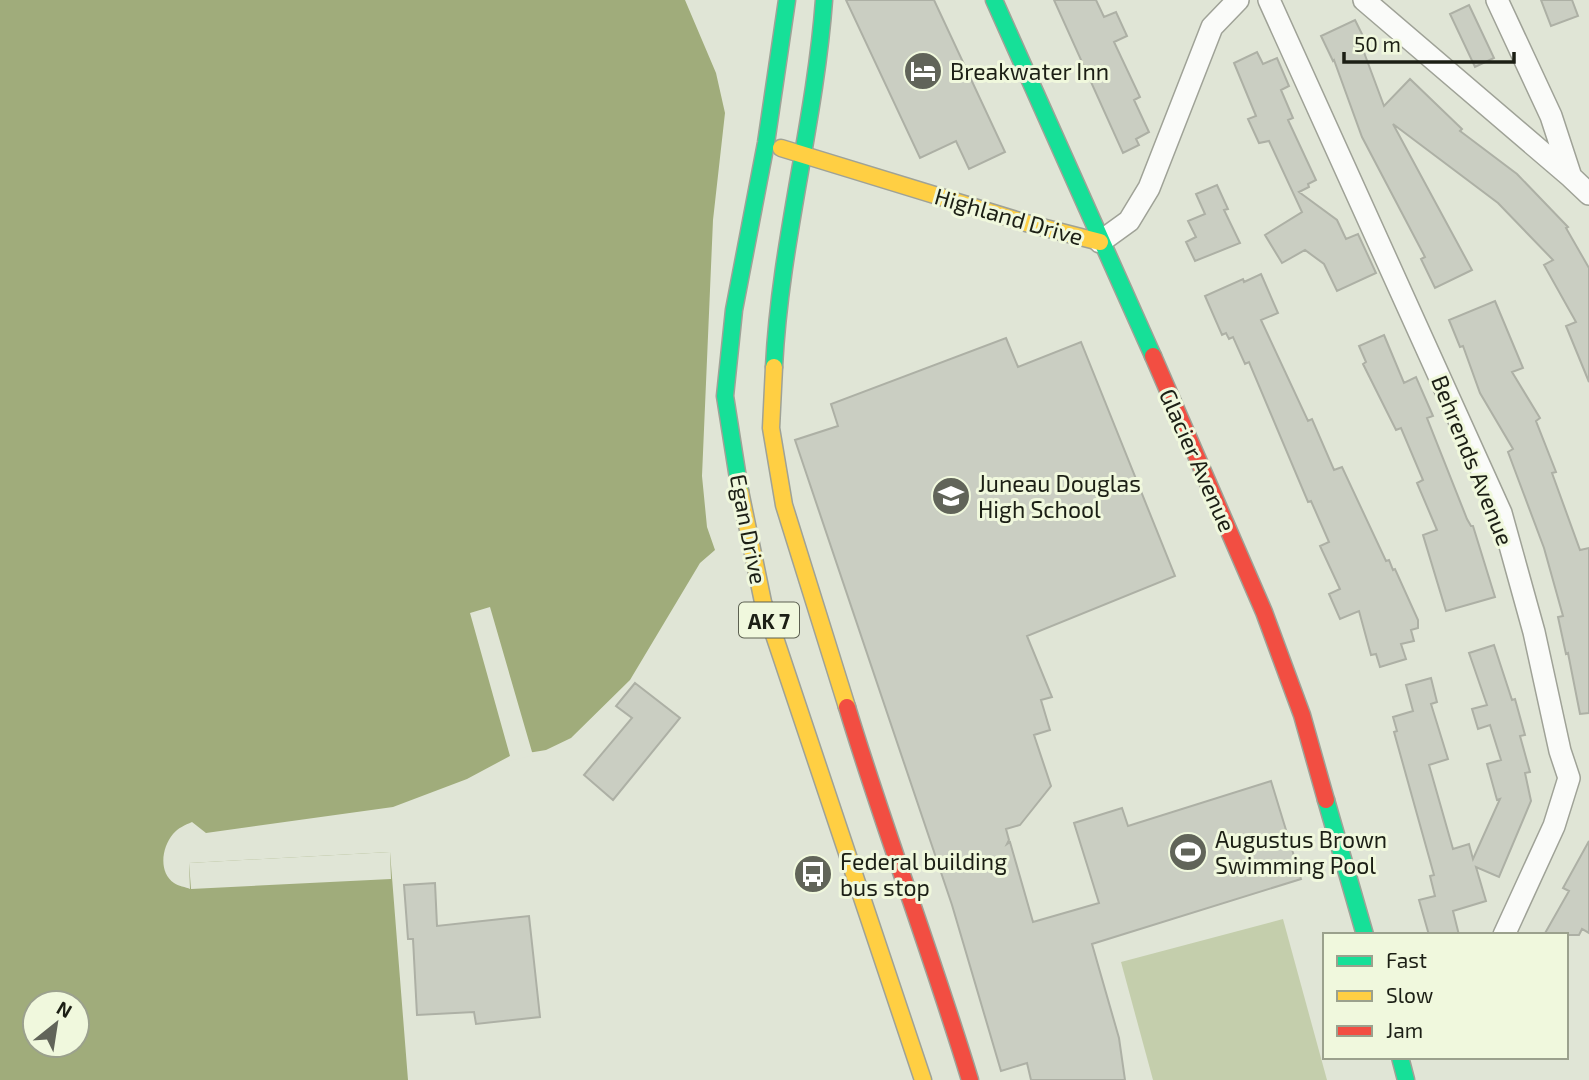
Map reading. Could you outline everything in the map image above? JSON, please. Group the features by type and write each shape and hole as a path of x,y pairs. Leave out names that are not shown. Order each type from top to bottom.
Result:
{"main road":[{"name":"Egan Drive","path":"787,0 766,143 734,310 725,396 741,501 764,602 923,1080"},
{"name":"Egan Drive","path":"824,0 821,43 788,236 775,349 771,428 783,505 873,792 940,981 970,1080"},
{"name":"Glacier Avenue","path":"994,0 1264,612 1302,715 1364,933"},
{"name":"Highland Drive","path":"766,143 1026,223 1100,242"},
{"path":"1401,1059 1406,1080"}],"street":[{"name":"Highland Drive","path":"1100,242 1129,221 1149,188 1212,27 1238,0"},
{"name":"Behrends Avenue","path":"1269,0 1500,513 1534,632 1560,751 1579,779 1554,826 1505,933"},
{"path":"1364,0 1589,194"},
{"path":"1497,0 1551,116 1571,177"}],"shaded area":[{"path":"0,0 685,0 716,73 725,113 713,220 702,476 707,527 715,550 700,563 630,680 571,738 546,750 510,756 467,779 393,807 206,833 192,822 173,834 164,852 164,866 169,878 190,889 189,863 390,852 408,1080 0,1080"},
{"path":"1283,919 1327,1080 1153,1080 1121,962"}],"pier":[{"path":"490,607 535,755 508,761 510,756 470,613"},
{"path":"390,852 391,879 191,889 189,863"}],"building":[{"name":"Breakwater Inn","path":"846,0 934,0 1005,152 969,169 956,141 920,158"},
{"path":"1054,0 1096,0 1104,17 1116,12 1127,36 1114,42 1140,97 1134,100 1149,132 1136,139 1139,145 1123,153"},
{"path":"1541,0 1572,0 1578,16 1551,26"},
{"path":"1469,5 1494,58 1475,67 1450,14"},
{"path":"1355,20 1367,44 1362,47 1384,106 1410,79 1462,129 1460,131 1517,174 1568,227 1566,228 1589,268 1589,382 1566,326 1576,322 1544,265 1553,260 1498,203 1393,124 1472,270 1435,288 1421,259 1425,257 1362,137 1334,60 1321,36"},
{"path":"1257,52 1263,64 1277,58 1289,86 1281,90 1293,118 1288,120 1316,180 1299,192 1337,220 1346,239 1358,234 1376,273 1337,291 1324,264 1305,250 1282,263 1265,235 1302,212 1269,141 1259,143 1248,119 1256,116 1234,63"},
{"path":"1217,185 1228,209 1224,210 1240,243 1195,261 1186,242 1196,237 1188,221 1205,214 1196,194"},
{"path":"1261,274 1278,313 1261,320 1308,421 1312,419 1334,470 1342,467 1386,561 1389,560 1393,570 1395,569 1418,620 1418,628 1411,630 1414,641 1401,644 1406,659 1380,667 1376,654 1371,655 1359,611 1340,619 1329,594 1340,589 1320,546 1329,542 1311,501 1308,502 1249,362 1245,364 1233,337 1229,339 1226,333 1222,335 1205,296"},
{"path":"1495,301 1523,368 1512,372 1540,418 1536,421 1556,472 1552,473 1580,550 1589,548 1589,713 1580,714 1558,617 1563,616 1544,548 1508,452 1513,449 1480,393 1463,346 1460,347 1449,320"},
{"path":"1384,335 1404,383 1416,377 1433,416 1427,418 1467,519 1473,526 1495,597 1446,611 1423,535 1437,530 1417,483 1423,480 1401,428 1396,430 1363,364 1366,362 1359,346"},
{"path":"1006,338 1018,367 1081,342 1175,576 1027,636 1052,697 1041,700 1050,730 1034,735 1051,786 1020,825 1006,829 1009,840 1007,844 1010,842 1033,922 1099,903 1074,823 1122,808 1128,826 1271,781 1301,879 1092,944 1119,1038 1125,1080 1031,1080 1027,1063 1001,1071 952,905 795,440 838,426 831,404"},
{"path":"1494,645 1512,700 1515,699 1525,735 1520,736 1530,772 1525,773 1531,801 1499,877 1476,867 1486,901 1453,911 1458,933 1428,933 1419,900 1435,896 1430,876 1434,875 1394,732 1397,731 1393,717 1413,711 1406,685 1431,678 1437,702 1431,704 1448,759 1429,765 1453,849 1469,844 1473,859 1500,799 1497,800 1487,764 1501,760 1490,725 1478,729 1472,709 1487,705 1469,653"},
{"path":"635,683 680,718 613,800 584,775 632,718 616,706"},
{"path":"1589,841 1589,933 1582,929 1579,935 1545,933 1569,891 1563,888"},
{"path":"435,883 437,926 529,916 540,1017 476,1024 474,1012 417,1015 413,939 408,939 404,885"}],"traffic: fast":[{"path":"740,491 725,396 734,310 766,143 787,0"},
{"path":"774,367 783,275 820,46 824,0"},
{"path":"994,0 1153,356"},
{"path":"1326,800 1364,933"},
{"path":"1401,1059 1406,1080"}],"traffic: slow":[{"path":"781,148 1026,223 1100,242"},
{"path":"774,367 771,428 784,505 847,707"},
{"path":"740,491 763,602 923,1080"}],"traffic: jam":[{"path":"1153,356 1264,612 1302,715 1326,800"},
{"path":"847,707 970,1080"}],"place":[{"name":"Breakwater Inn","path":"923,71"},
{"name":"Juneau Douglas High School","path":"951,496"},
{"name":"Augustus Brown Swimming Pool","path":"1188,852"},
{"name":"Federal building bus stop","path":"813,874"}]}
